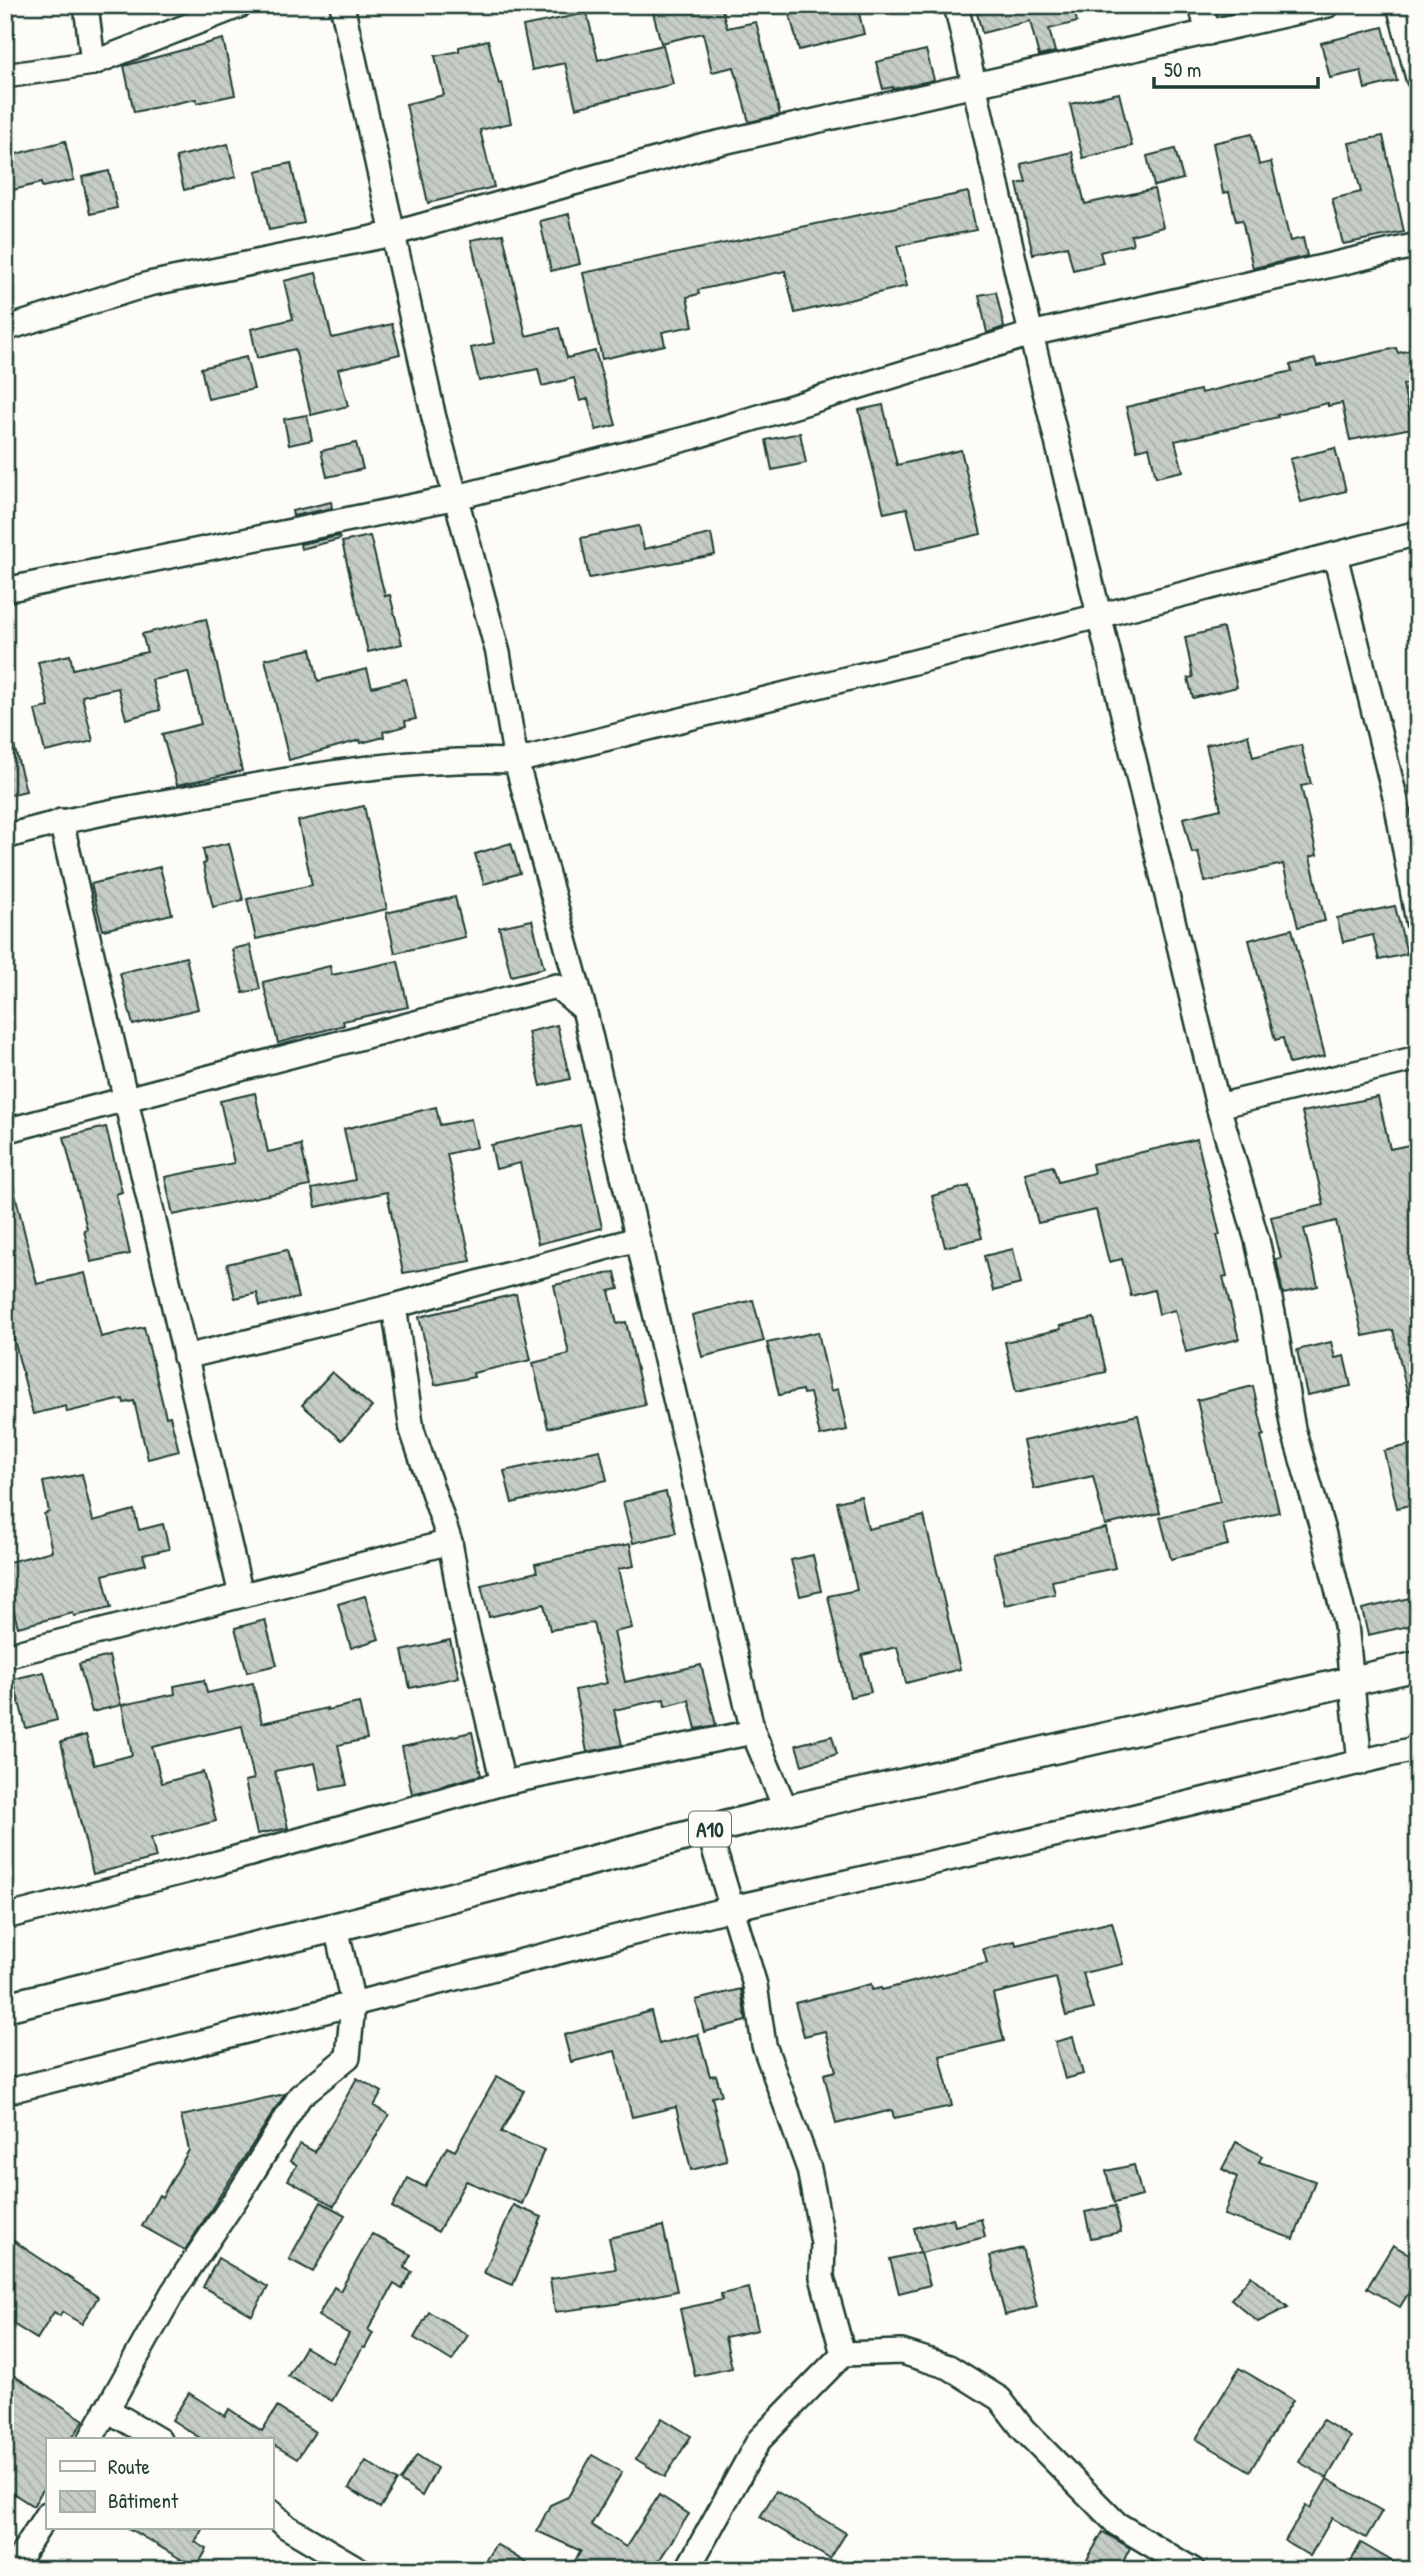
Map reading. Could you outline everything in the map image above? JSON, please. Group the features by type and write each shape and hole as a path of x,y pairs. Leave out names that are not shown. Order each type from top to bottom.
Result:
{"main road":[{"name":"A10","path":"5,2007 336,1927 786,1810 1418,1666"}],"street":[{"path":"86,5 93,63"},
{"path":"5,76 93,63 241,5"},
{"path":"342,5 434,418 498,653 516,761 584,1009 753,1732 786,1810"},
{"path":"956,5 1099,616 1219,1106 1258,1240 1293,1429 1323,1531 1346,1625 1360,1763"},
{"path":"1201,5 1208,33"},
{"path":"5,329 149,284 392,234 705,146 1328,5"},
{"path":"1399,5 1418,78"},
{"path":"5,590 457,497 692,437 1031,334 1418,245"},
{"path":"5,837 61,821 248,786 380,767 470,759 516,761 1099,616 1418,533"},
{"path":"1335,555 1407,798 1418,922"},
{"path":"61,821 241,1595"},
{"path":"5,1131 556,986 584,1009"},
{"path":"1219,1106 1418,1058"},
{"path":"186,1357 394,1306 637,1239"},
{"path":"394,1306 412,1430 450,1542 462,1609 503,1783"},
{"path":"5,1656 450,1542"},
{"path":"5,1917 218,1863 503,1783 753,1732"},
{"path":"5,2092 732,1908 1107,1823 1418,1748"},
{"path":"708,1829 755,1985 764,2045 809,2169 823,2243 822,2277 843,2354"},
{"path":"91,2438 173,2292 242,2191 300,2096 348,2057 353,2004 336,1927"},
{"path":"687,2570 759,2440 843,2354 902,2351 949,2367 1000,2399 1023,2429 1117,2524 1193,2570"},
{"path":"106,2409 156,2438"},
{"path":"273,2514 286,2527 360,2570"},
{"path":"12,2570 46,2516"}],"building":[{"path":"651,5 721,5 727,28 756,22 780,115 749,122 734,67 712,72 703,33 661,43"},
{"path":"829,5 857,5 864,34 799,50 790,15"},
{"path":"975,5 1073,5 1077,22 1049,29 1055,52 1039,56 1030,21 982,33"},
{"path":"587,13 598,60 663,45 673,84 576,108 565,63 532,70 523,26"},
{"path":"1383,27 1397,81 1365,89 1361,71 1330,78 1321,43"},
{"path":"223,39 235,95 197,103 196,99 134,112 124,66"},
{"path":"488,40 511,123 480,130 494,187 428,203 406,104 444,95 435,56 459,51 459,47"},
{"path":"926,50 934,80 883,89 876,62"},
{"path":"1119,93 1132,146 1083,158 1070,104"},
{"path":"1252,134 1259,165 1271,162 1290,241 1303,238 1307,256 1253,268 1242,220 1236,221 1229,192 1223,193 1213,143"},
{"path":"1383,136 1404,232 1343,244 1332,199 1361,192 1349,143"},
{"path":"65,141 74,180 42,187 41,183 5,192 5,157"},
{"path":"228,144 236,177 184,190 176,157"},
{"path":"1175,149 1183,179 1154,186 1147,156"},
{"path":"1072,152 1085,204 1154,189 1163,227 1131,235 1133,244 1100,252 1103,263 1073,270 1067,246 1033,254 1017,184 1026,182 1021,164"},
{"path":"291,163 304,223 269,230 256,171"},
{"path":"109,171 117,208 90,214 82,177"},
{"path":"968,192 976,230 897,246 907,286 795,313 785,271 698,290 699,294 687,297 693,326 662,332 665,345 602,359 583,273"},
{"path":"569,214 580,264 551,271 540,221"},
{"path":"503,234 526,336 559,328 567,358 595,351 616,425 596,430 588,399 580,401 574,378 542,386 538,369 479,381 471,348 494,343 471,240"},
{"path":"316,273 332,338 392,324 400,354 338,369 348,406 311,415 295,349 257,358 251,329 293,319 284,281"},
{"path":"996,292 1004,327 987,333 979,295"},
{"path":"1396,348 1398,353 1418,348 1418,382 1403,385 1412,428 1350,440 1342,403 1328,406 1328,403 1175,441 1183,471 1156,477 1149,447 1137,450 1126,407 1200,390 1201,393 1292,371 1290,365 1315,359 1317,366"},
{"path":"246,357 254,389 208,399 201,368"},
{"path":"883,405 897,465 961,450 981,534 917,549 907,508 884,513 859,410"},
{"path":"307,415 312,440 289,445 284,419"},
{"path":"800,433 806,463 772,470 766,440"},
{"path":"356,443 363,469 327,477 321,451"},
{"path":"1335,448 1346,491 1301,502 1290,459"},
{"path":"331,502 332,508 293,516 292,511"},
{"path":"639,526 644,549 711,534 715,555 589,578 581,538"},
{"path":"339,536 340,539 301,549 300,544"},
{"path":"370,536 385,596 390,595 402,644 368,652 342,542"},
{"path":"206,619 242,771 177,785 162,734 201,724 188,672 152,680 160,710 126,719 118,688 82,696 93,741 45,752 35,710 49,707 38,662 70,655 73,669 147,652 142,634"},
{"path":"1223,628 1237,687 1193,698 1188,678 1193,677 1185,637"},
{"path":"311,649 318,681 367,669 372,687 406,679 416,719 405,721 406,726 383,732 384,737 361,743 360,740 289,760 265,659"},
{"path":"11,734 26,791 5,796 5,735"},
{"path":"1248,735 1253,757 1301,745 1311,784 1301,786 1317,855 1310,857 1325,921 1298,927 1283,864 1205,882 1198,852 1192,853 1183,818 1221,809 1206,745"},
{"path":"364,806 387,909 256,939 247,899 312,885 298,821"},
{"path":"229,843 243,900 213,907 203,864 206,863 203,849"},
{"path":"511,843 520,873 484,884 475,854"},
{"path":"160,867 172,914 103,930 91,884"},
{"path":"455,897 465,937 395,953 386,913"},
{"path":"1395,906 1407,954 1379,960 1373,935 1343,942 1337,918"},
{"path":"532,920 544,968 511,976 499,927"},
{"path":"1292,929 1325,1056 1289,1064 1283,1038 1275,1040 1249,940"},
{"path":"250,945 260,989 243,993 232,949"},
{"path":"186,957 198,1009 133,1025 120,973"},
{"path":"398,961 408,1007 343,1021 344,1025 278,1043 263,982 330,966 332,975"},
{"path":"557,1025 570,1079 541,1086 528,1032"},
{"path":"255,1093 268,1152 301,1145 310,1186 173,1215 165,1177 234,1163 220,1101"},
{"path":"1378,1097 1390,1149 1418,1143 1418,1404 1410,1405 1393,1330 1363,1336 1336,1221 1304,1229 1318,1286 1283,1294 1276,1259 1281,1258 1271,1217 1324,1205 1302,1112"},
{"path":"436,1107 440,1125 471,1119 477,1147 447,1154 471,1261 403,1273 387,1192 316,1207 312,1189 355,1180 344,1129"},
{"path":"580,1125 602,1228 538,1244 520,1163 496,1169 491,1145"},
{"path":"106,1127 122,1192 116,1194 130,1254 91,1262 84,1230 87,1229 64,1137"},
{"path":"1197,1139 1220,1235 1217,1235 1227,1276 1223,1277 1239,1339 1186,1352 1175,1310 1159,1314 1154,1290 1131,1296 1122,1259 1109,1262 1096,1210 1038,1223 1025,1173 1053,1166 1058,1182 1094,1173 1092,1164"},
{"path":"12,1181 37,1284 85,1273 101,1337 144,1327 166,1417 170,1416 179,1451 148,1459 134,1401 124,1403 123,1399 67,1412 66,1406 33,1414 5,1304 5,1182"},
{"path":"969,1186 982,1238 945,1247 932,1196"},
{"path":"1013,1249 1021,1284 993,1291 984,1256"},
{"path":"287,1250 298,1298 260,1306 257,1293 235,1298 227,1264"},
{"path":"615,1272 619,1289 609,1291 617,1324 626,1322 645,1405 548,1428 533,1363 569,1354 554,1285"},
{"path":"516,1294 531,1360 435,1385 419,1317"},
{"path":"753,1300 764,1341 702,1357 692,1315"},
{"path":"1094,1318 1106,1372 1016,1392 1005,1342"},
{"path":"818,1332 831,1391 838,1389 847,1430 820,1436 810,1393 803,1394 802,1390 779,1395 767,1343"},
{"path":"1331,1342 1335,1358 1344,1356 1351,1386 1307,1395 1297,1350"},
{"path":"332,1372 372,1407 342,1440 302,1405"},
{"path":"1253,1386 1264,1435 1261,1436 1279,1512 1223,1525 1228,1545 1171,1559 1160,1517 1220,1502 1197,1400"},
{"path":"1138,1415 1160,1513 1105,1525 1093,1476 1034,1489 1023,1441"},
{"path":"1418,1443 1418,1503 1397,1508 1384,1451"},
{"path":"600,1450 607,1480 512,1503 504,1471"},
{"path":"82,1474 93,1521 134,1510 139,1530 163,1524 169,1549 143,1555 146,1564 103,1575 111,1608 74,1616 73,1613 18,1627 5,1579 5,1563 52,1551 44,1514 49,1512 43,1482"},
{"path":"666,1492 676,1533 633,1543 623,1502"},
{"path":"861,1496 868,1529 924,1516 960,1669 906,1683 897,1647 862,1655 871,1692 850,1697 828,1596 857,1590 837,1502"},
{"path":"1106,1528 1115,1568 1052,1581 1055,1594 1005,1605 993,1553"},
{"path":"630,1544 634,1566 618,1569 632,1628 614,1632 625,1682 701,1665 716,1725 696,1729 689,1700 665,1706 664,1699 614,1710 622,1745 587,1752 575,1690 607,1683 593,1623 550,1630 544,1604 489,1617 481,1585 537,1572 535,1564"},
{"path":"813,1555 821,1591 800,1596 791,1560"},
{"path":"365,1596 379,1639 351,1648 338,1604"},
{"path":"1418,1596 1418,1624 1368,1635 1362,1609"},
{"path":"265,1620 277,1665 247,1672 235,1628"},
{"path":"450,1640 459,1677 410,1688 402,1651"},
{"path":"109,1656 121,1705 92,1712 79,1664"},
{"path":"44,1672 57,1720 26,1728 13,1679"},
{"path":"204,1680 207,1693 253,1683 262,1723 359,1703 367,1739 338,1745 347,1785 321,1790 315,1763 275,1771 288,1828 257,1834 245,1781 254,1779 242,1726 152,1747 162,1783 203,1772 216,1821 151,1838 156,1858 93,1874 61,1742 86,1735 94,1765 132,1755 122,1705 175,1694 174,1686"},
{"path":"472,1732 481,1775 412,1794 402,1747"},
{"path":"832,1736 837,1754 802,1765 796,1745"},
{"path":"1112,1922 1123,1964 1083,1973 1093,2009 1066,2016 1056,1978 993,1994 1004,2041 940,2056 952,2106 894,2118 892,2110 836,2124 824,2074 836,2071 825,2031 804,2036 795,2003 871,1984 872,1990 882,1990 987,1963 983,1949 1015,1941 1016,1945"},
{"path":"741,1989 746,2021 704,2032 696,2000"},
{"path":"651,2011 659,2044 698,2034 710,2076 716,2075 722,2095 712,2097 727,2161 691,2170 676,2107 632,2117 615,2051 571,2062 564,2035"},
{"path":"1073,2037 1083,2074 1065,2079 1055,2042"},
{"path":"497,2076 524,2091 501,2132 544,2150 522,2204 466,2181 438,2232 392,2207 408,2178 425,2187 447,2147 455,2151"},
{"path":"357,2078 382,2092 374,2106 389,2115 334,2206 288,2180 297,2165 290,2161 300,2144 315,2152"},
{"path":"285,2094 185,2250 142,2226 189,2150 181,2116"},
{"path":"1236,2142 1262,2156 1259,2162 1315,2181 1294,2239 1224,2215 1237,2177 1222,2169"},
{"path":"1134,2165 1142,2196 1114,2203 1106,2171"},
{"path":"321,2202 345,2215 313,2272 289,2259"},
{"path":"513,2205 542,2217 513,2285 484,2273"},
{"path":"1115,2206 1121,2232 1091,2238 1085,2212"},
{"path":"953,2218 955,2226 981,2219 985,2237 921,2253 930,2285 899,2293 890,2259 920,2252 914,2228"},
{"path":"663,2226 677,2291 616,2304 555,2312 550,2279 616,2269 609,2238"},
{"path":"372,2234 411,2255 404,2268 412,2272 402,2289 394,2284 368,2330 373,2333 332,2401 288,2376 305,2347 332,2363 349,2334 318,2316 334,2287 340,2291"},
{"path":"5,2235 98,2297 82,2324 62,2312 60,2316 54,2312 37,2339 5,2319"},
{"path":"1393,2245 1418,2259 1418,2277 1400,2307 1367,2288"},
{"path":"1022,2248 1037,2307 1005,2315 990,2256"},
{"path":"218,2258 268,2287 252,2315 203,2287"},
{"path":"1251,2276 1288,2307 1258,2322 1231,2299"},
{"path":"749,2288 758,2330 725,2337 732,2368 695,2376 680,2309 722,2300 721,2294"},
{"path":"429,2312 468,2335 452,2361 414,2338"},
{"path":"1239,2368 1293,2400 1250,2471 1196,2439"},
{"path":"5,2370 84,2420 72,2438 46,2438 46,2485 33,2506 5,2488"},
{"path":"189,2393 225,2416 229,2409 262,2431 277,2407 315,2432 297,2459 273,2444 273,2438 200,2438 172,2420"},
{"path":"662,2418 691,2436 665,2477 636,2459"},
{"path":"1323,2420 1351,2437 1327,2478 1299,2462"},
{"path":"417,2455 437,2468 422,2496 400,2481"},
{"path":"592,2455 622,2472 591,2525 626,2547 659,2495 689,2514 653,2570 569,2570 581,2551 537,2531 550,2505 568,2497"},
{"path":"366,2461 397,2481 380,2508 349,2488"},
{"path":"1327,2479 1382,2511 1366,2538 1332,2518 1310,2556 1285,2541 1306,2505 1310,2508"},
{"path":"776,2491 846,2533 830,2559 760,2517"},
{"path":"131,2530 202,2530 195,2542 207,2549 196,2568"},
{"path":"1103,2532 1130,2548 1119,2570 1081,2570"},
{"path":"1361,2543 1407,2570 1346,2570"},
{"path":"496,2544 537,2570 479,2570"}]}
